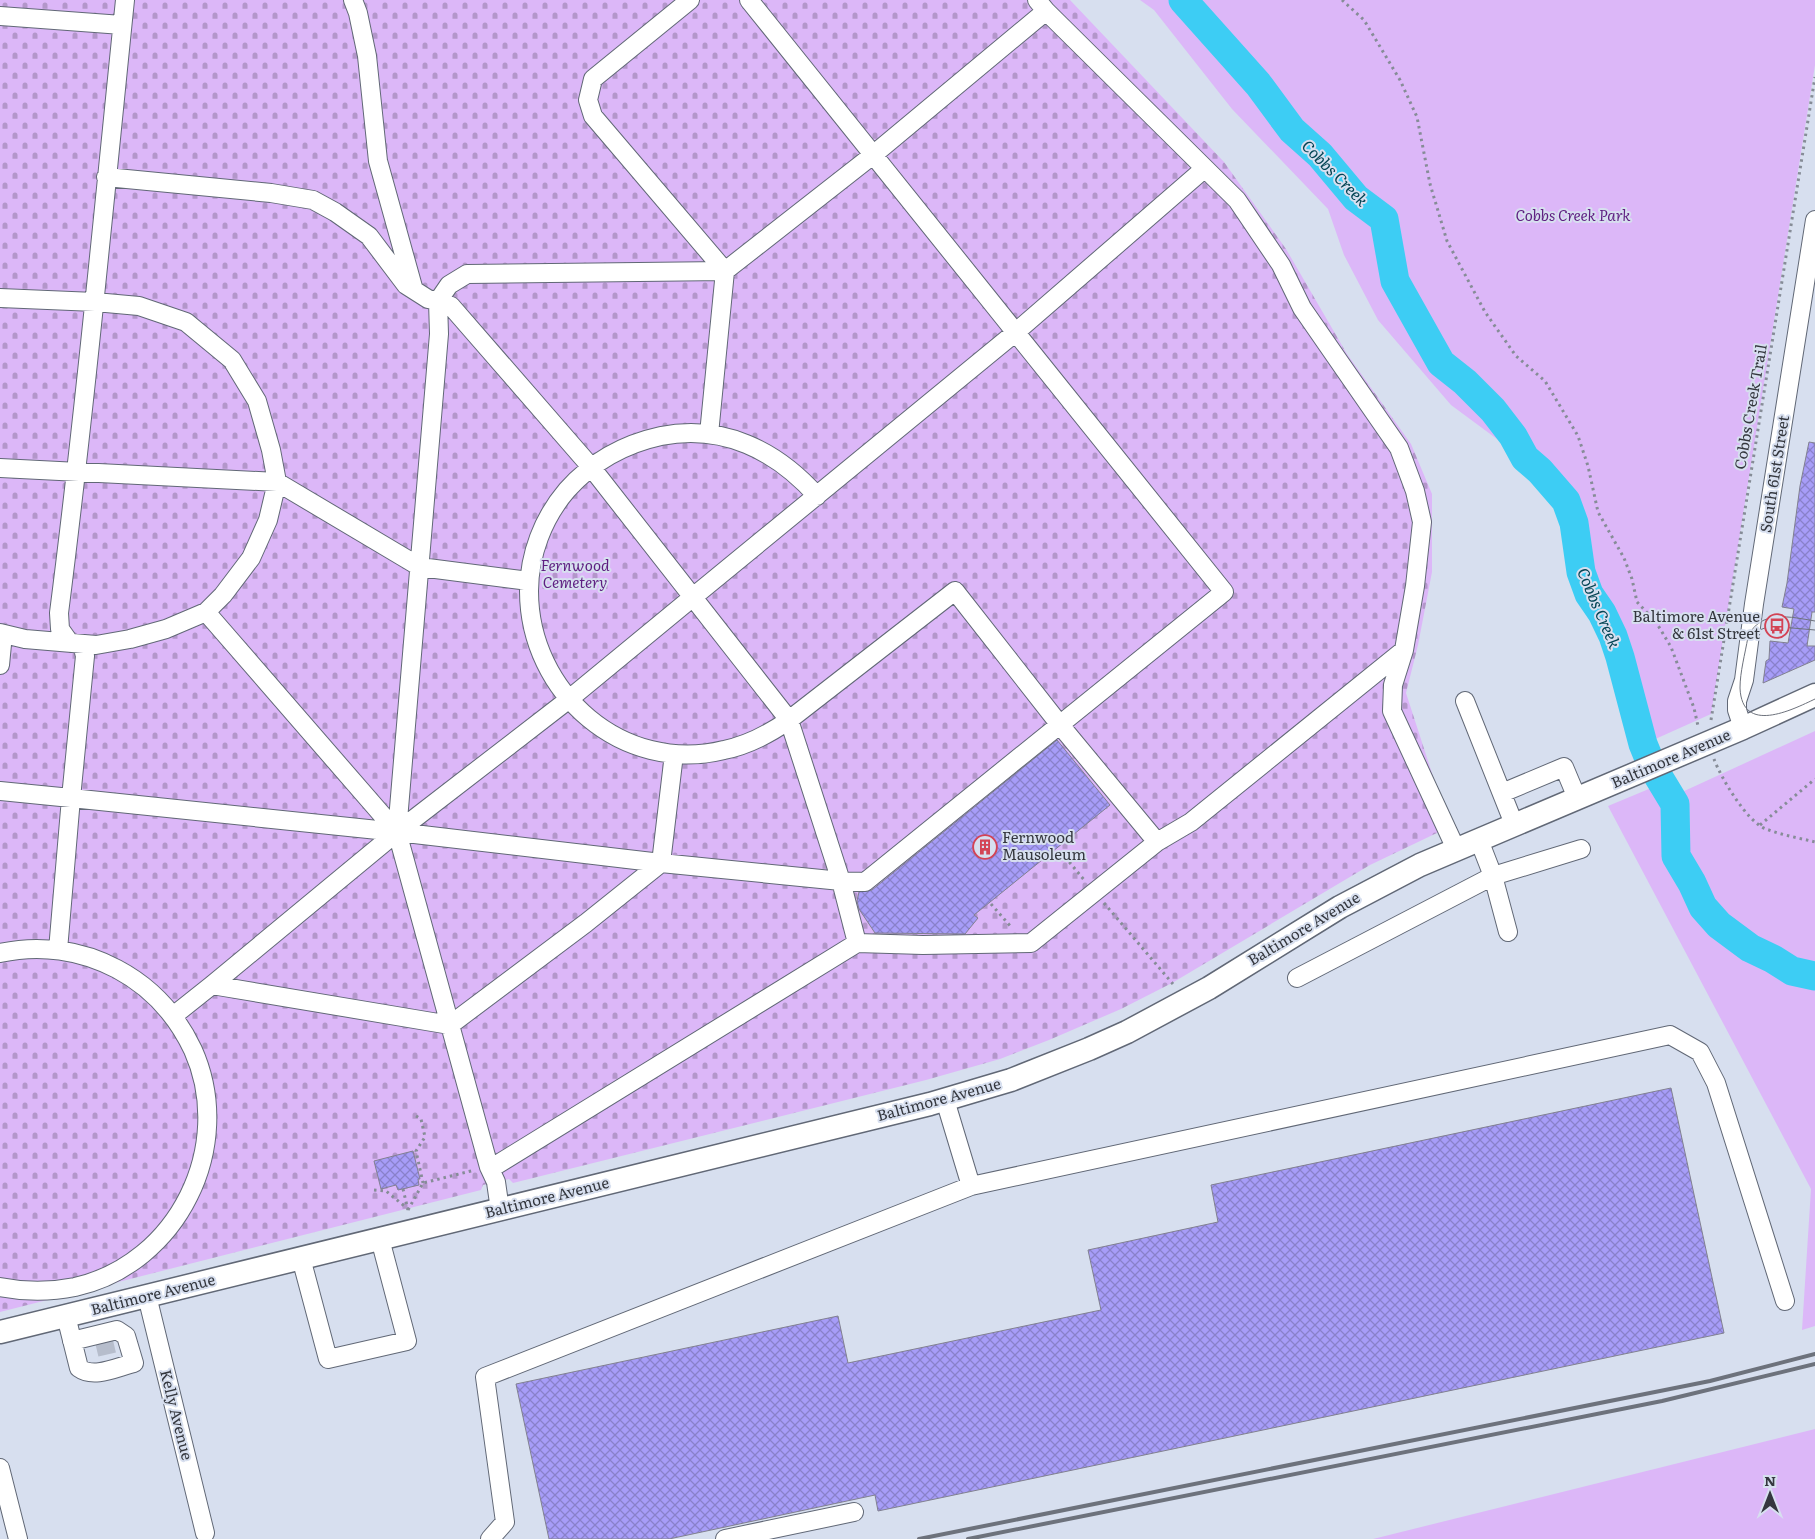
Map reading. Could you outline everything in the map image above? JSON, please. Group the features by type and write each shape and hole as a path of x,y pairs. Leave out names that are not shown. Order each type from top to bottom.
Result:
{"main road":[{"name":"Baltimore Avenue","path":"0,1332 945,1100 1010,1080 1127,1032 1209,988 1340,907 1420,865 1743,728 1815,695"}],"street":[{"path":"58,950 85,656 76,643 60,629 59,613 77,473 125,0"},
{"path":"353,0 358,13 367,56 378,160 414,290"},
{"path":"690,0 593,79 588,100 593,116 725,271 709,434"},
{"path":"0,792 397,832 662,863 865,882 1224,592 749,0"},
{"path":"500,1210 496,1182 489,1168 397,832 439,334 438,301 449,285 467,274 725,271 873,155 1041,6 1236,200 1281,265 1302,308 1399,448 1415,490 1422,522 1415,586 1404,650 1393,686 1392,710 1456,849"},
{"path":"0,16 122,26"},
{"path":"172,1016 397,832 568,700 817,496 1016,332 1204,170"},
{"path":"106,177 313,200 335,212 369,236 406,285 428,299 451,306 591,467 789,720 841,881 857,943"},
{"name":"South 61st Street","path":"1743,728 1737,710 1738,701 1744,680 1808,311 1815,220"},
{"path":"0,298 139,306 186,322 232,360 257,401 271,450 276,482 268,520 251,558 223,595 206,612 166,629 130,639 96,644 25,639 2,634 0,665"},
{"path":"817,496 800,477 780,461 758,448 709,434 688,433 647,439 608,455 591,467 574,482 548,518 538,538 532,559 529,581 529,606 533,632 549,672 568,700 586,717 606,731 627,742 674,754 699,754 723,751 747,744 769,734 955,591 1060,725 1157,842"},
{"path":"0,468 276,482 420,567 529,581"},
{"path":"206,612 397,832"},
{"path":"489,1168 857,943 923,945 1031,943 1157,842 1191,822 1404,650"},
{"path":"1465,701 1514,824"},
{"path":"212,985 450,1025 586,923 662,863 674,754"},
{"path":"1502,793 1564,768 1577,798"},
{"path":"1479,840 1493,876 1508,932"},
{"path":"1296,978 1493,876 1581,849"},
{"path":"0,953 27,949 58,950 94,959 124,973 150,992 172,1016 196,1056 207,1102 208,1126 206,1149 199,1175 185,1205 174,1222 147,1251 113,1273 76,1286 56,1290 16,1290 0,1287"},
{"path":"490,1539 505,1522 485,1376 971,1186 1670,1035 1700,1052 1716,1083 1785,1301"},
{"path":"945,1100 971,1186"},
{"path":"301,1258 328,1359 407,1341 380,1239"},
{"name":"Kelly Avenue","path":"147,1296 204,1533"},
{"path":"66,1316 72,1341 79,1368 93,1374 109,1363 134,1363 126,1336 117,1330 103,1335 72,1341"},
{"path":"128,1343 157,1336"},
{"path":"0,1468 18,1539"},
{"path":"725,1539 854,1512"}],"path":[{"path":"1342,0 1364,20 1400,80 1418,117 1430,184 1447,241 1485,312 1516,356 1545,381 1578,436 1588,466 1598,512 1624,558 1632,579 1637,602 1656,622 1671,647 1701,732"},
{"name":"Cobbs Creek Trail","path":"1698,726 1712,720 1815,76"},
{"path":"1716,764 1741,806 1754,821 1765,829 1815,842"},
{"path":"1760,825 1815,779"},
{"path":"1061,852 1173,984"},
{"path":"992,904 1025,943"},
{"path":"408,1210 423,1183 416,1151 425,1137 421,1119 416,1116"},
{"path":"423,1183 489,1168"},
{"path":"403,1189 408,1210"},
{"path":"374,1190 386,1191 408,1210"}],"green space":[{"name":"Fernwood Cemetery","path":"0,0 1070,0 1224,162 1286,249 1347,354 1411,444 1432,494 1432,572 1418,645 1406,693 1441,801 1441,831 1370,865 1172,983 1121,1009 1000,1059 926,1080 513,1183 509,1179 483,1185 481,1190 0,1312"},
{"name":"Cobbs Creek Park","path":"1140,0 1815,0 1815,65 1711,714 1642,745 1613,636 1602,613 1589,594 1581,572 1574,523 1566,501 1540,471 1451,405 1378,320 1344,255 1328,209 1232,109 1154,10"},
{"path":"1815,731 1815,1326 1802,1330 1811,1189 1608,806 1656,786 1662,794 1669,798"},
{"path":"1815,1429 1815,1539 1373,1539 1811,1430"}],"building":[{"path":"1809,442 1815,443 1815,612 1812,612 1807,646 1815,646 1815,660 1763,683 1766,661 1769,659 1770,641 1788,643 1794,609 1782,607 1800,486"},
{"name":"Fernwood Mausoleum","path":"1057,740 1110,805 974,915 978,918 965,934 875,933 859,909 857,901 859,892 872,890"},
{"path":"1671,1088 1724,1333 878,1511 875,1495 669,1539 549,1539 516,1384 838,1316 848,1363 1101,1310 1088,1250 1218,1222 1211,1185"},
{"path":"413,1151 420,1179 418,1179 419,1185 398,1190 396,1185 381,1189 374,1161"}],"waterway":[{"name":"Cobbs Creek","path":"1183,0 1258,84 1292,130 1320,155 1356,198 1384,219 1395,281 1441,363 1465,382 1493,410 1513,436 1525,458 1540,471 1566,501 1574,523 1581,572 1589,594 1602,613 1613,636 1643,744 1652,766 1675,804 1676,856 1692,883 1703,907 1719,925 1750,948 1792,971 1815,976"}],"tunnel":[{"path":"103,1337 108,1358"}],"tram line":[{"path":"1815,621 1777,617 1760,622 1753,628 1748,637 1740,688 1743,702 1749,711 1759,715 1782,713 1815,699"},
{"path":"1757,631 1770,626 1815,630"}],"railway":[{"path":"919,1539 1710,1381 1815,1354"},
{"path":"968,1539 1662,1401 1815,1364"}],"place":[{"name":"Baltimore Avenue & 61st Street","path":"1777,626"},
{"name":"Fernwood Mausoleum","path":"985,847"}]}
